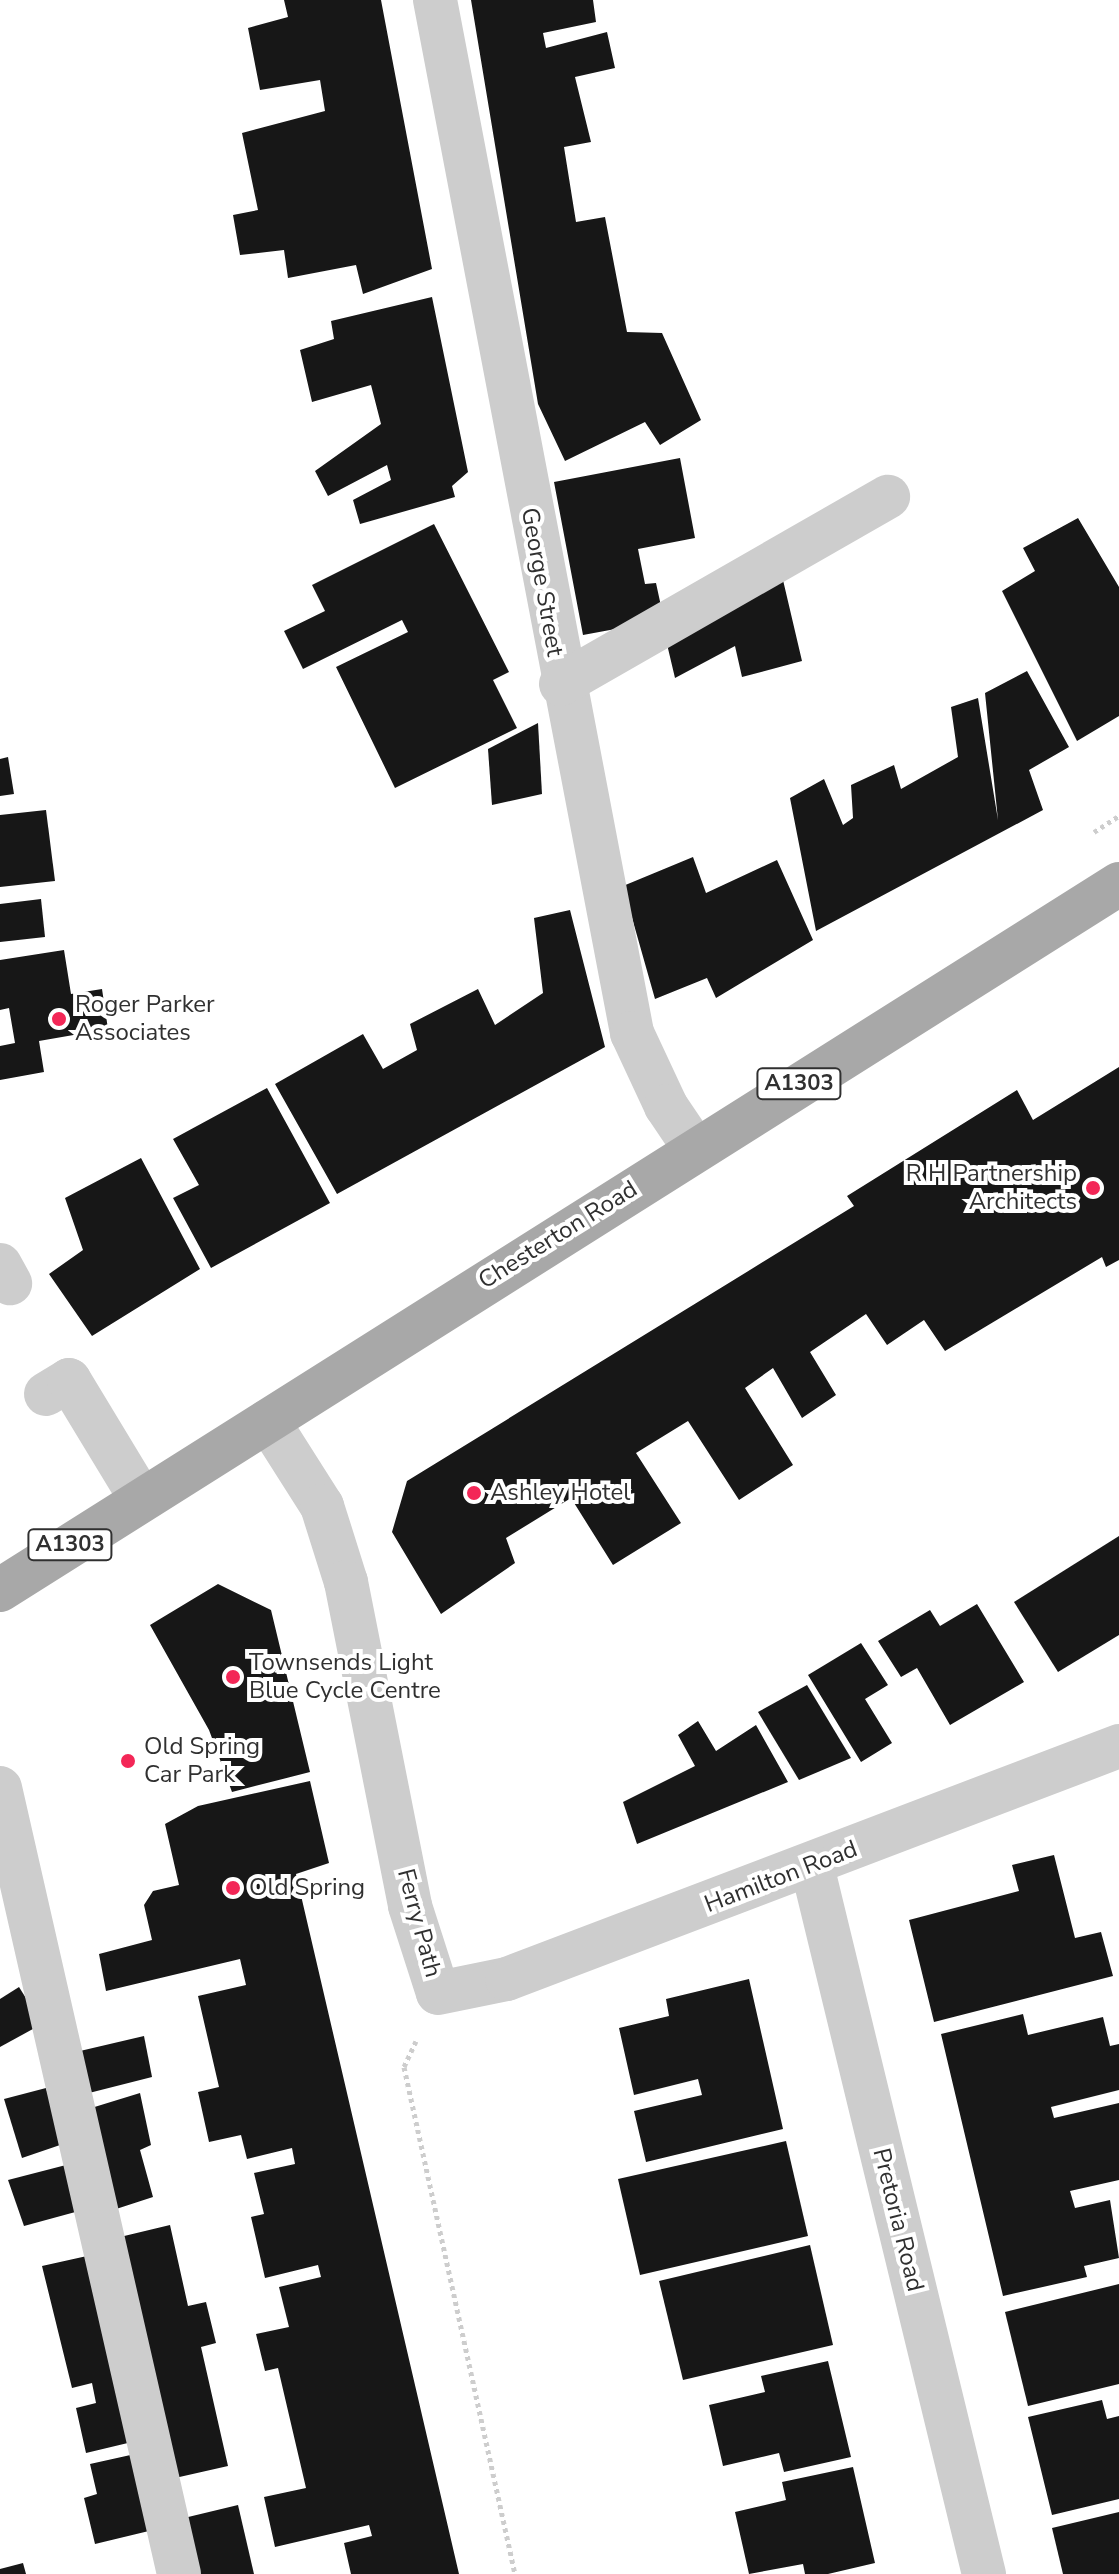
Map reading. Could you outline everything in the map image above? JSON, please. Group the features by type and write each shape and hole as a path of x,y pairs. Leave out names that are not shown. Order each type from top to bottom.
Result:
{"main road":[{"name":"Chesterton Road","path":"0,1590 1119,884"}],"street":[{"name":"George Street","path":"435,0 561,684 632,1033 666,1106 695,1149"},
{"path":"561,684 888,497"},
{"path":"58,1387 141,1499"},
{"name":"Ferry Path","path":"268,1421 322,1506 346,1582 410,1906 438,1993"},
{"name":"Hamilton Road","path":"438,1993 507,1979 812,1866 1119,1746"},
{"path":"0,1788 179,2574"},
{"name":"Pretoria Road","path":"812,1866 984,2574"}],"path":[{"name":"Ferry Path","path":"438,1993 404,2067 515,2574"}],"building":[{"path":"284,0 381,0 432,269 363,294 356,265 288,278 284,250 240,255 233,215 258,210 242,133 325,111 320,80 260,90 248,28 288,17"},
{"path":"471,0 593,0 596,22 543,33 546,48 607,32 615,68 575,77 591,142 564,147 576,222 605,217 627,332 662,333 701,420 660,445 645,422 565,461 538,404"},
{"path":"432,297 468,472 452,486 455,497 360,524 353,500 391,480 387,465 328,496 315,471 381,424 371,385 312,402 300,350 334,339 331,321"},
{"path":"680,458 695,538 638,549 645,584 656,583 664,620 583,635 554,482"},
{"path":"1078,518 1119,587 1119,716 1077,741 1002,591 1035,571 1023,548"},
{"path":"434,524 509,672 493,680 517,728 395,788 336,667 408,632 402,620 303,669 284,631 325,611 312,585"},
{"path":"783,580 802,661 742,677 735,646 675,678 666,640"},
{"path":"1027,671 1069,747 1029,770 1043,810 816,931 790,798 824,779 843,825 853,818 851,785 894,765 901,789 958,757 951,707 978,698 998,820 985,693"},
{"path":"538,723 542,794 492,805 488,749"},
{"path":"8,757 14,794 0,796 0,759"},
{"path":"46,810 55,881 0,887 0,815"},
{"path":"693,857 706,893 777,860 813,940 716,998 707,978 655,999 623,886"},
{"path":"41,899 45,937 0,942 0,904"},
{"path":"570,910 605,1047 337,1194 275,1084 363,1034 383,1069 417,1050 410,1024 478,989 495,1025 543,993 534,918"},
{"name":"Roger Parker Associates","path":"64,950 71,994 102,989 108,1029 39,1041 44,1072 0,1080 0,1046 15,1043 9,1008 0,1010 0,960"},
{"path":"1119,1067 1119,1260 1106,1267 1102,1257 945,1351 924,1320 887,1345 866,1314 810,1352 836,1395 802,1418 773,1368 745,1388 793,1465 739,1500 688,1421 636,1453 681,1523 613,1565 571,1498 506,1538 515,1563 441,1614 392,1532 407,1481 854,1206 847,1196 1017,1090 1033,1120"},
{"path":"267,1088 330,1203 211,1268 173,1198 199,1185 173,1139"},
{"path":"141,1158 200,1269 92,1336 49,1274 83,1250 65,1198"},
{"path":"1119,1536 1119,1635 1058,1672 1014,1602"},
{"name":"Townsends Light Blue Cycle Centre","path":"218,1584 271,1610 310,1772 232,1792 209,1730 150,1625"},
{"path":"977,1604 1024,1682 950,1725 917,1668 901,1677 878,1641 930,1610 940,1626"},
{"path":"861,1643 888,1685 865,1699 892,1743 861,1762 808,1675"},
{"path":"807,1685 851,1758 799,1780 758,1712"},
{"path":"698,1721 716,1751 756,1725 788,1782 637,1844 623,1802 695,1766 678,1735"},
{"path":"310,1781 329,1863 296,1874 459,2574 351,2574 344,2543 372,2536 369,2525 275,2547 264,2497 306,2488 278,2368 265,2371 256,2334 289,2327 279,2287 321,2277 318,2265 265,2278 251,2217 264,2214 254,2173 295,2164 292,2148 247,2159 241,2135 209,2142 198,2092 219,2087 198,1996 246,1985 240,1959 106,1991 99,1954 152,1940 144,1905 153,1891 179,1885 165,1824 198,1806"},
{"path":"1054,1855 1075,1938 1101,1932 1113,1976 934,2022 909,1920 1019,1891 1012,1865"},
{"path":"749,1979 783,2129 646,2162 634,2111 702,2095 698,2079 634,2095 619,2028 669,2016 666,1999"},
{"path":"19,1987 42,2024 0,2047 0,1999"},
{"path":"1023,2014 1028,2035 1103,2017 1110,2046 1119,2044 1119,2090 1051,2107 1054,2118 1119,2103 1119,2180 1070,2191 1075,2208 1110,2200 1119,2258 1084,2266 1087,2277 1003,2296 941,2034"},
{"path":"144,2036 152,2077 89,2093 80,2051"},
{"path":"46,2088 63,2144 22,2158 4,2099"},
{"path":"140,2093 151,2145 140,2150 153,2197 110,2211 88,2109"},
{"path":"786,2141 808,2236 640,2275 618,2179"},
{"path":"66,2165 79,2211 24,2226 8,2180"},
{"path":"170,2225 188,2306 206,2302 216,2343 201,2347 228,2466 175,2478 120,2237"},
{"path":"810,2245 833,2345 683,2380 659,2281"},
{"path":"87,2256 132,2442 86,2453 76,2408 96,2403 92,2383 72,2388 42,2266"},
{"path":"1119,2284 1119,2384 1028,2406 1005,2312"},
{"path":"828,2361 851,2457 784,2472 779,2453 723,2466 709,2405 765,2392 761,2376"},
{"path":"1102,2400 1107,2419 1119,2416 1119,2499 1052,2515 1028,2417"},
{"path":"135,2454 153,2530 95,2544 84,2498 97,2494 90,2464"},
{"path":"853,2467 875,2563 828,2574 805,2574 803,2564 749,2574 735,2512 786,2500 782,2482"},
{"path":"238,2505 254,2574 197,2574 184,2518"},
{"path":"1119,2512 1119,2574 1063,2574 1052,2528"},
{"path":"23,2563 26,2574 0,2574 0,2569"}],"place":[{"name":"Roger Parker Associates","path":"59,1019"},
{"name":"R H Partnership Architects","path":"1093,1188"},
{"name":"Ashley Hotel","path":"474,1493"},
{"name":"Townsends Light Blue Cycle Centre","path":"233,1677"},
{"name":"Old Spring Car Park","path":"128,1761"},
{"name":"Old Spring","path":"233,1888"}]}
